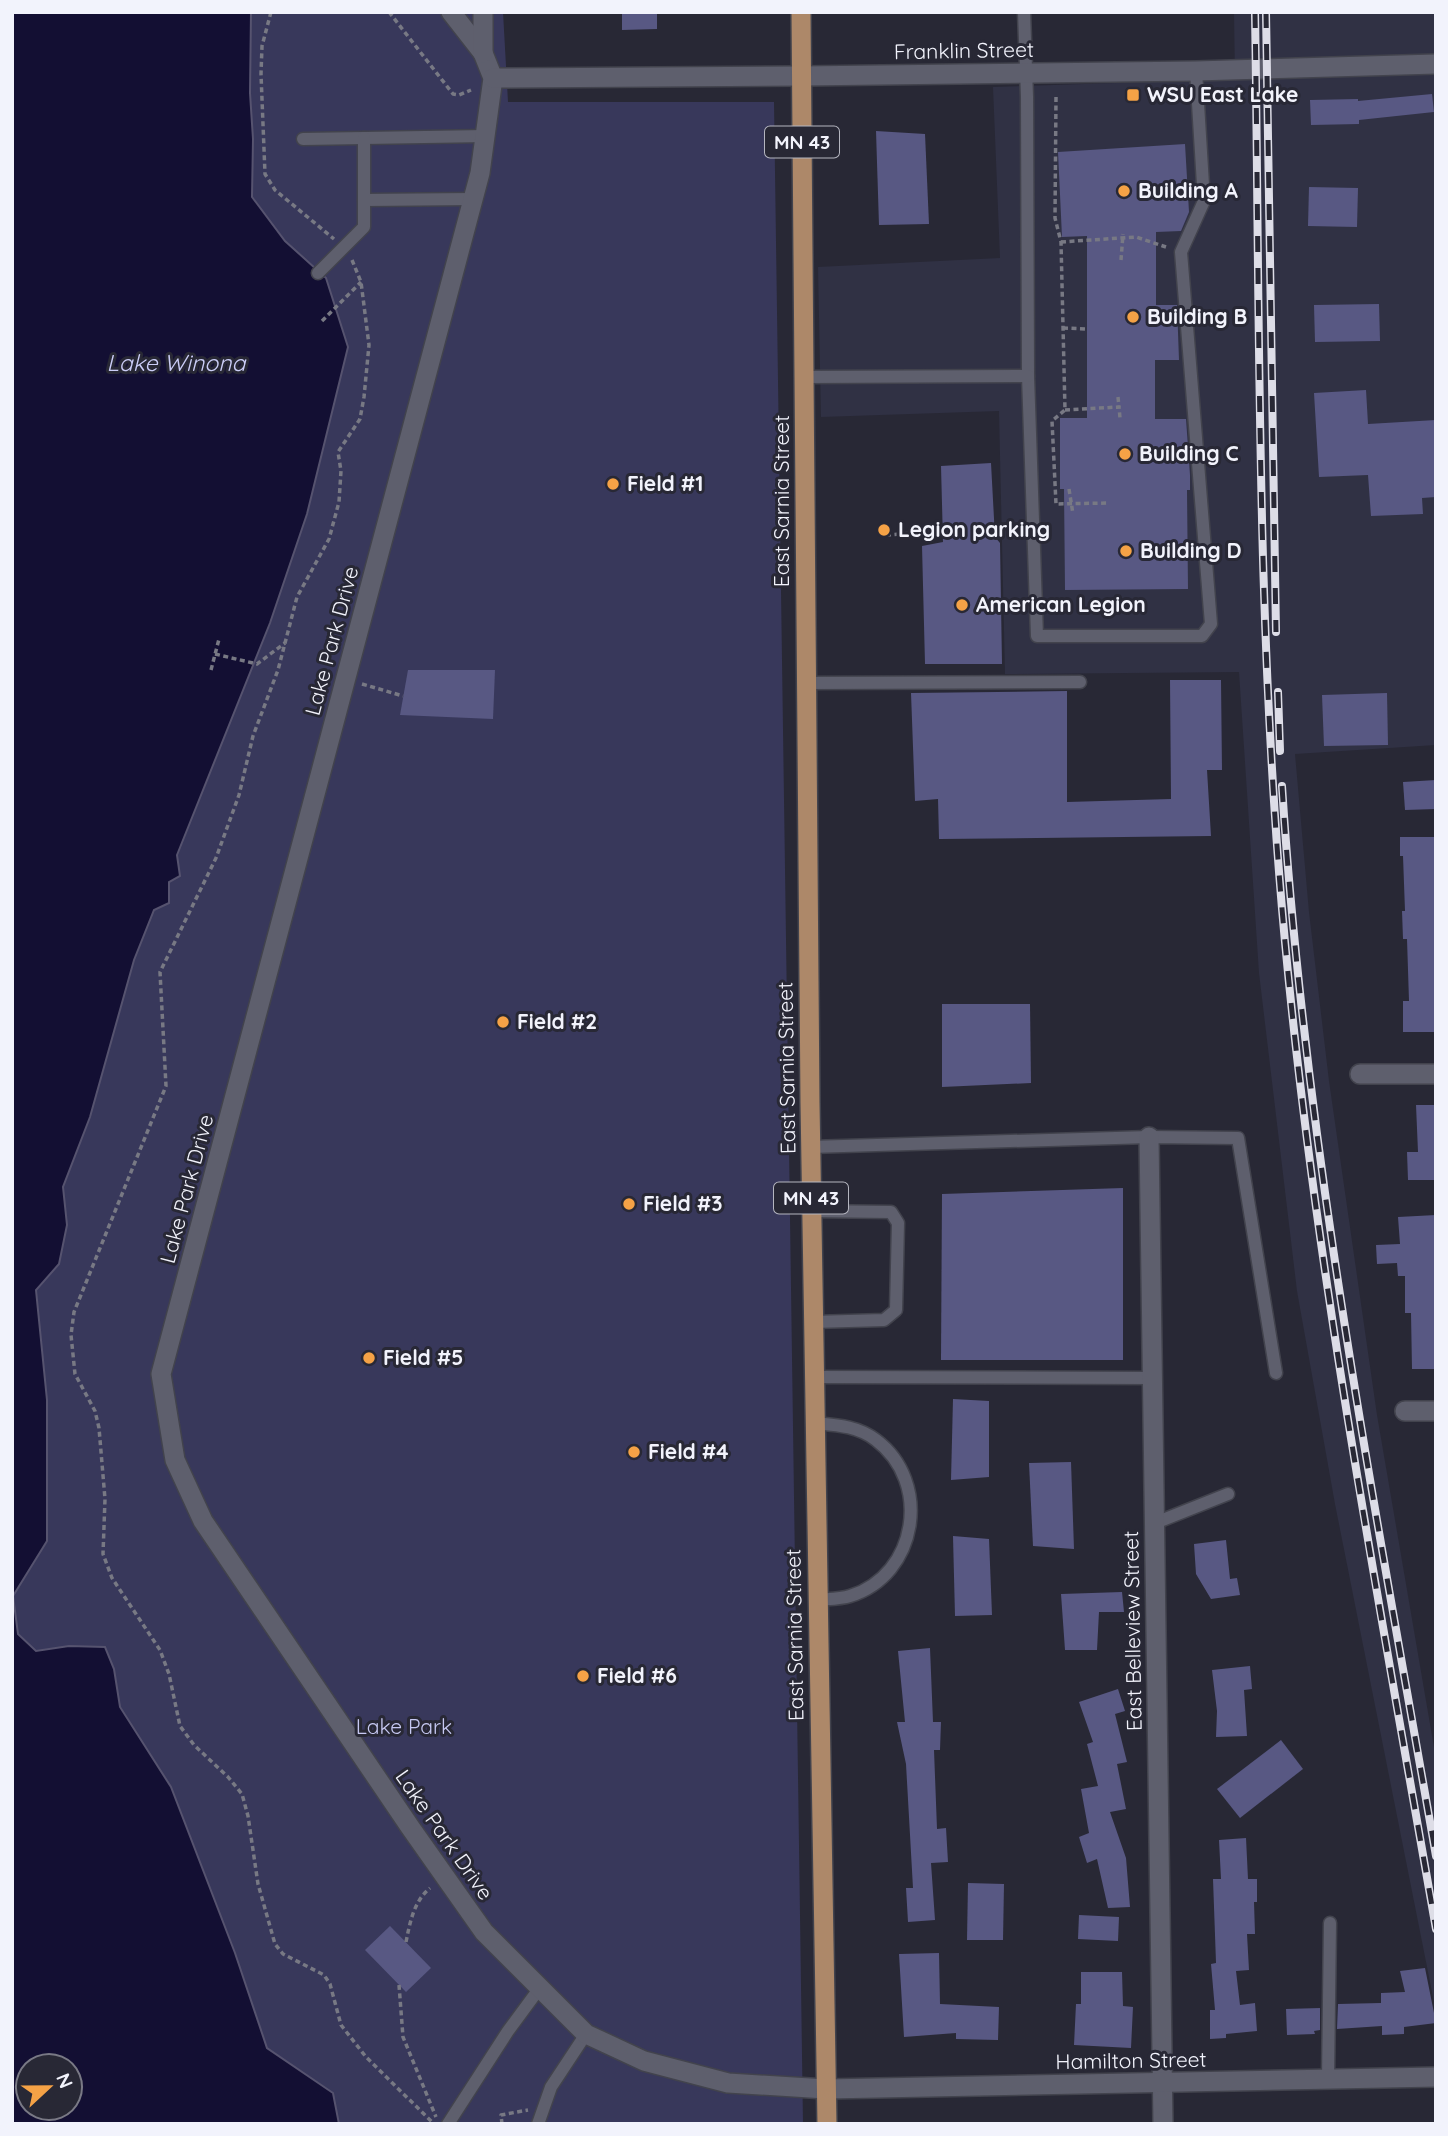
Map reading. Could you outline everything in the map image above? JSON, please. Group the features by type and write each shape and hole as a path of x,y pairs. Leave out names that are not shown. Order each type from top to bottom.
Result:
{"main road":[{"name":"East Sarnia Street","path":"801,12 810,1147 827,2124"}],"street":[{"name":"Lake Park Drive","path":"451,12 483,53 493,78 486,136 473,199 161,1374 175,1460 203,1521 445,1877 484,1932 539,1989 586,2034 644,2061 728,2083 826,2089"},
{"path":"483,12 483,53"},
{"name":"Franklin Street","path":"493,78 1196,71 1436,64"},
{"path":"1360,1074 1436,1074"},
{"name":"East Belleview Street","path":"1149,1137 1163,2124"},
{"path":"1405,1411 1436,1411"},
{"name":"Hamilton Street","path":"826,2089 1436,2077"}],"lane":[{"path":"1024,12 1027,73 1028,376 1037,636 1202,636 1211,624 1181,252 1204,201 1196,71"},
{"path":"303,139 486,136"},
{"path":"318,273 364,227 364,138"},
{"path":"364,200 473,199"},
{"path":"805,377 1028,376"},
{"path":"805,683 1080,682"},
{"path":"810,1147 1149,1137 1238,1138 1276,1373"},
{"path":"811,1211 891,1212 898,1223 896,1310 884,1320 813,1322"},
{"path":"814,1377 1153,1378"},
{"path":"814,1423 847,1426 876,1440 898,1464 910,1494 911,1515 911,1526 900,1557 878,1581 850,1596 818,1600"},
{"path":"1155,1523 1228,1494"},
{"path":"1328,2080 1330,1923"},
{"path":"448,2124 508,2031 539,1989"},
{"path":"538,2124 551,2087 586,2034"}],"path":[{"path":"389,12 453,94 467,93 493,78"},
{"path":"1056,97 1055,218 1061,242 1065,410"},
{"path":"1121,260 1123,236"},
{"path":"1061,242 1136,237 1181,252"},
{"path":"322,321 361,282"},
{"path":"1063,328 1087,329"},
{"path":"1118,397 1120,418"},
{"path":"1108,503 1056,504 1052,421 1065,410 1119,407"},
{"path":"1069,489 1073,513"},
{"path":"886,535 943,531"},
{"path":"211,670 219,639"},
{"path":"215,654 257,664 285,643"},
{"path":"345,679 403,696"},
{"path":"405,1942 411,1919 423,1894 445,1877"},
{"path":"400,1986 403,2037 439,2124"},
{"path":"502,2124 501,2115 545,2107"}],"shaded area":[{"path":"1234,12 1436,12 1436,745 1295,754 1309,912 1329,1081 1377,1415 1436,1759 1436,2012 1335,1504 1297,1291 1259,973 1239,672 1005,674 999,411 821,417 818,267 1000,258 993,87 1235,79"}],"green space":[{"name":"Lake Park","path":"12,12 503,12 508,102 774,102 803,2124 12,2124"}],"water":[{"name":"Lake Winona","path":"12,12 251,12 252,197 285,241 326,278 348,347 307,514 270,623 177,855 180,876 169,882 169,903 154,910 134,960 90,1117 63,1187 67,1225 59,1264 36,1290 47,1400 47,1541 13,1596 18,1634 36,1651 69,1646 105,1647 114,1669 120,1707 171,1787 235,1953 267,2048 333,2093 339,2124 12,2124"}],"building":[{"path":"622,12 657,12 657,29 622,30"},
{"path":"1432,94 1434,112 1359,120 1359,124 1311,125 1310,100 1358,101"},
{"path":"876,131 925,134 929,224 879,225"},
{"path":"1185,144 1189,212 1181,231 1156,232 1156,305 1177,305 1179,360 1155,360 1155,419 1186,419 1190,475 1190,490 1187,490 1188,589 1065,590 1060,418 1087,418 1087,236 1062,237 1058,152"},
{"path":"1309,187 1358,188 1357,227 1308,226"},
{"path":"1379,304 1380,341 1315,342 1314,305"},
{"path":"1366,390 1368,424 1436,420 1436,497 1422,498 1423,514 1371,516 1368,475 1319,477 1314,393"},
{"name":"American Legion","path":"991,463 995,537 1000,543 1002,664 925,664 922,546 943,542 941,466"},
{"path":"408,670 495,670 493,719 400,715"},
{"path":"1170,680 1221,680 1222,770 1207,770 1211,836 939,839 938,799 915,801 911,693 1067,691 1067,802 1171,799"},
{"path":"1387,693 1388,745 1324,746 1322,695"},
{"path":"1436,780 1436,809 1405,810 1403,782"},
{"path":"1400,837 1436,837 1436,1032 1403,1032 1403,1001 1409,1001 1407,939 1403,939 1402,911 1405,911"},
{"path":"942,1004 1030,1004 1031,1083 942,1087"},
{"path":"1416,1105 1436,1105 1436,1180 1408,1180 1407,1152 1418,1152"},
{"path":"1123,1188 1123,1360 941,1360 942,1194"},
{"path":"1436,1215 1436,1369 1412,1369 1411,1313 1405,1313 1405,1276 1398,1276 1397,1263 1377,1264 1376,1245 1400,1244 1398,1217"},
{"path":"953,1399 989,1401 989,1477 951,1480"},
{"path":"1071,1462 1074,1549 1033,1546 1029,1463"},
{"path":"953,1536 989,1539 992,1615 955,1616"},
{"path":"1226,1540 1230,1579 1237,1578 1240,1595 1211,1599 1196,1574 1194,1544"},
{"path":"1122,1592 1124,1612 1099,1612 1097,1650 1065,1650 1061,1594"},
{"path":"930,1648 933,1722 941,1722 940,1750 934,1750 937,1829 946,1828 948,1862 931,1863 935,1920 908,1922 906,1888 913,1888 906,1764 897,1722 905,1722 898,1651"},
{"path":"1250,1666 1252,1689 1244,1690 1247,1736 1216,1737 1217,1711 1212,1670"},
{"path":"1118,1689 1125,1711 1115,1714 1127,1762 1117,1764 1126,1809 1110,1812 1126,1858 1130,1907 1108,1908 1097,1859 1087,1863 1079,1837 1089,1833 1081,1789 1098,1786 1087,1744 1093,1742 1079,1702"},
{"path":"1281,1740 1303,1769 1240,1818 1217,1789"},
{"path":"1246,1838 1248,1879 1257,1879 1257,1902 1254,1902 1255,1934 1247,1934 1249,1970 1236,1971 1240,2005 1255,2003 1257,2031 1226,2034 1226,2038 1210,2039 1210,2010 1215,2010 1211,1964 1216,1963 1213,1879 1221,1879 1219,1840"},
{"path":"968,1883 1004,1884 1003,1940 967,1940"},
{"path":"1079,1915 1119,1917 1118,1941 1078,1939"},
{"path":"390,1926 431,1968 406,1992 365,1950"},
{"path":"939,1953 940,2004 999,2007 998,2040 956,2039 956,2033 904,2037 899,1954"},
{"path":"1425,1968 1436,2023 1404,2027 1404,2034 1382,2035 1382,2026 1337,2029 1338,2004 1381,2003 1381,1993 1405,1992 1400,1971"},
{"path":"1081,1972 1122,1972 1123,2006 1133,2007 1131,2048 1074,2045 1076,2004 1081,2004"},
{"path":"1320,2008 1320,2030 1314,2031 1315,2034 1287,2035 1286,2009"}],"railway":[{"path":"1255,12 1264,594 1285,942 1298,1066 1331,1314 1436,1929"},
{"path":"1266,12 1276,632"},
{"path":"1278,692 1280,751"},
{"path":"1282,786 1293,921 1324,1189 1366,1456 1436,1856"}],"place":[{"name":"WSU East Lake","path":"1133,95"},
{"name":"Building A","path":"1124,191"},
{"name":"Building B","path":"1133,317"},
{"name":"Building C","path":"1125,454"},
{"name":"Field #1","path":"613,484"},
{"name":"Legion parking","path":"884,530"},
{"name":"Building D","path":"1126,551"},
{"name":"American Legion","path":"962,605"},
{"name":"Field #2","path":"503,1022"},
{"name":"Field #3","path":"629,1204"},
{"name":"Field #5","path":"369,1358"},
{"name":"Field #4","path":"634,1452"},
{"name":"Field #6","path":"583,1676"}]}
